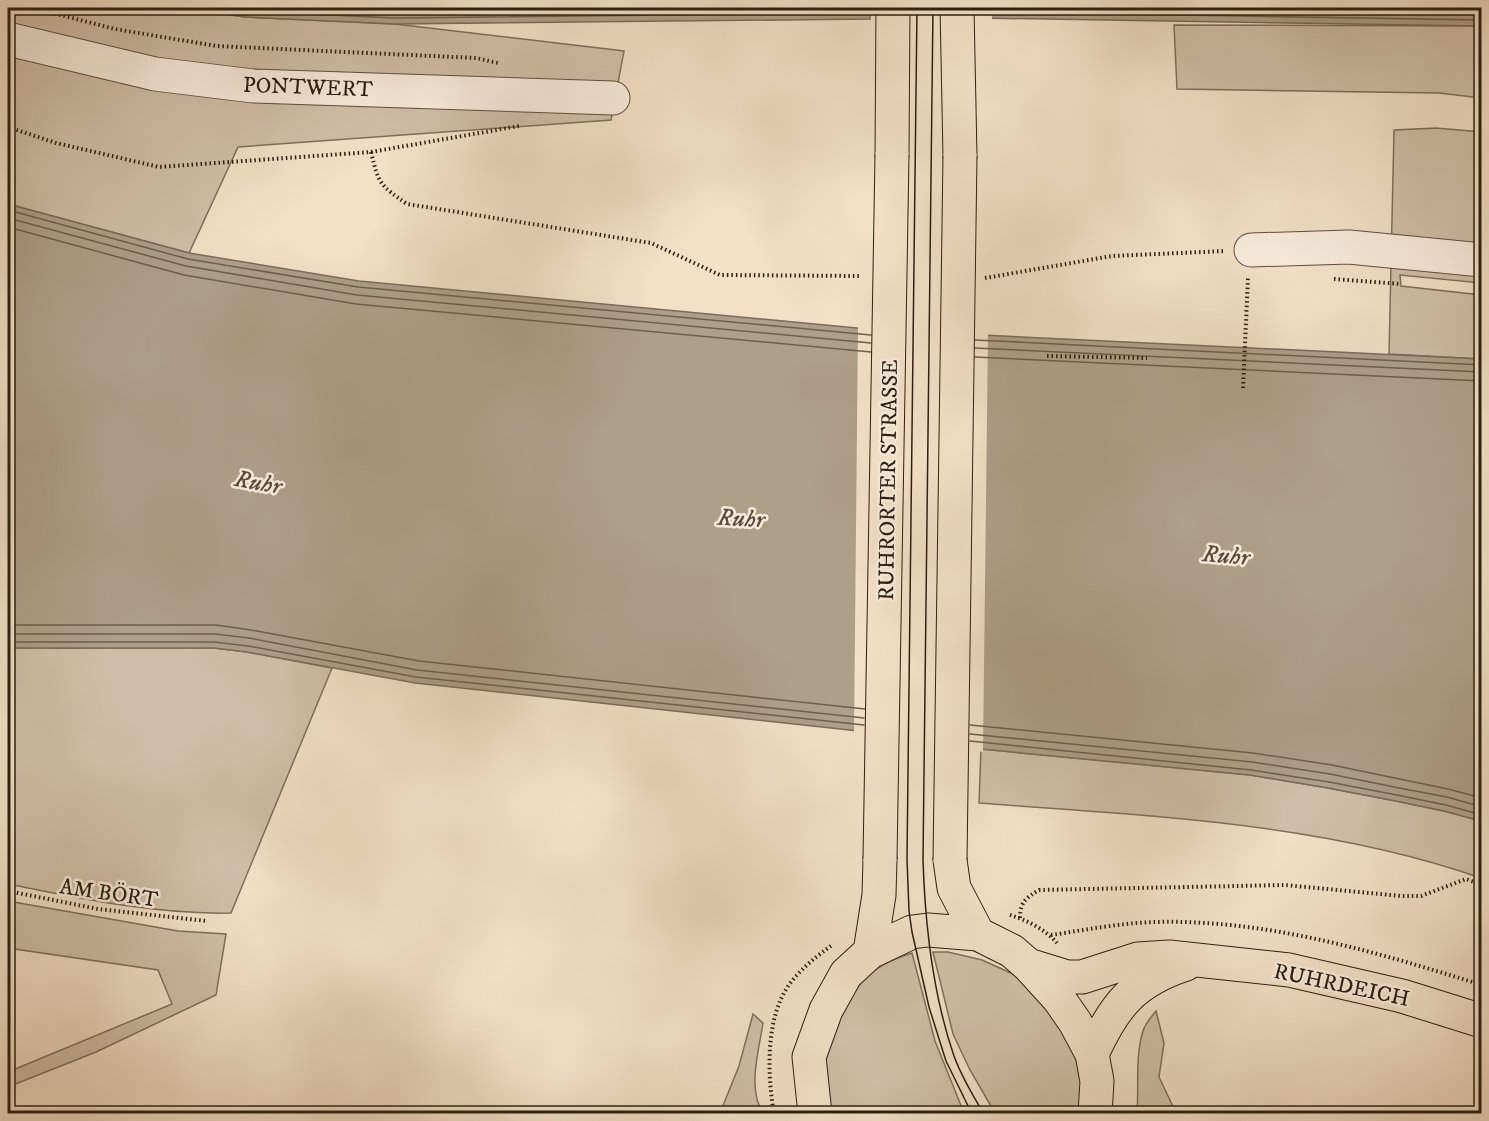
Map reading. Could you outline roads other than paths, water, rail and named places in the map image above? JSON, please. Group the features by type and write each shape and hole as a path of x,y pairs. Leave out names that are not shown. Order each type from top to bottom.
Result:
{"main road":[{"name":"RUHRORTER STRASSE","path":"870,952 879,896 880,860 893,8"},
{"path":"957,8 960,156 950,860 954,888 978,934"},
{"path":"815,1113 809,1057 826,1010 846,974 870,952 912,932 928,930 978,934 1012,951 1028,965 1059,999 1075,1022 1092,1054 1097,1081 1095,1113"},
{"name":"RUHRDEICH","path":"1028,965 1067,977 1082,977 1138,959 1168,957 1289,970 1402,996 1482,1021"},
{"name":"RUHRDEICH","path":"1092,1054 1106,1022 1139,986 1168,970 1200,960"}],"lane":[{"name":"PONTWERT","path":"8,39 155,74 253,86 613,98"},
{"path":"1251,250 1349,247 1482,260"}],"water":[{"path":"181,8 870,8 870,19 395,24 245,17"},
{"path":"977,8 1482,8 1481,26 977,18"},
{"name":"Ruhr","path":"8,204 189,253 359,281 878,330 1481,359 1481,821 1396,801 1250,775 981,749 877,733 415,683 214,648 8,648"}],"tram line":[{"path":"917,8 907,859 909,911 929,1007 946,1061 972,1114"},
{"path":"933,8 924,884 931,959 947,1033 960,1071 984,1114"}]}
